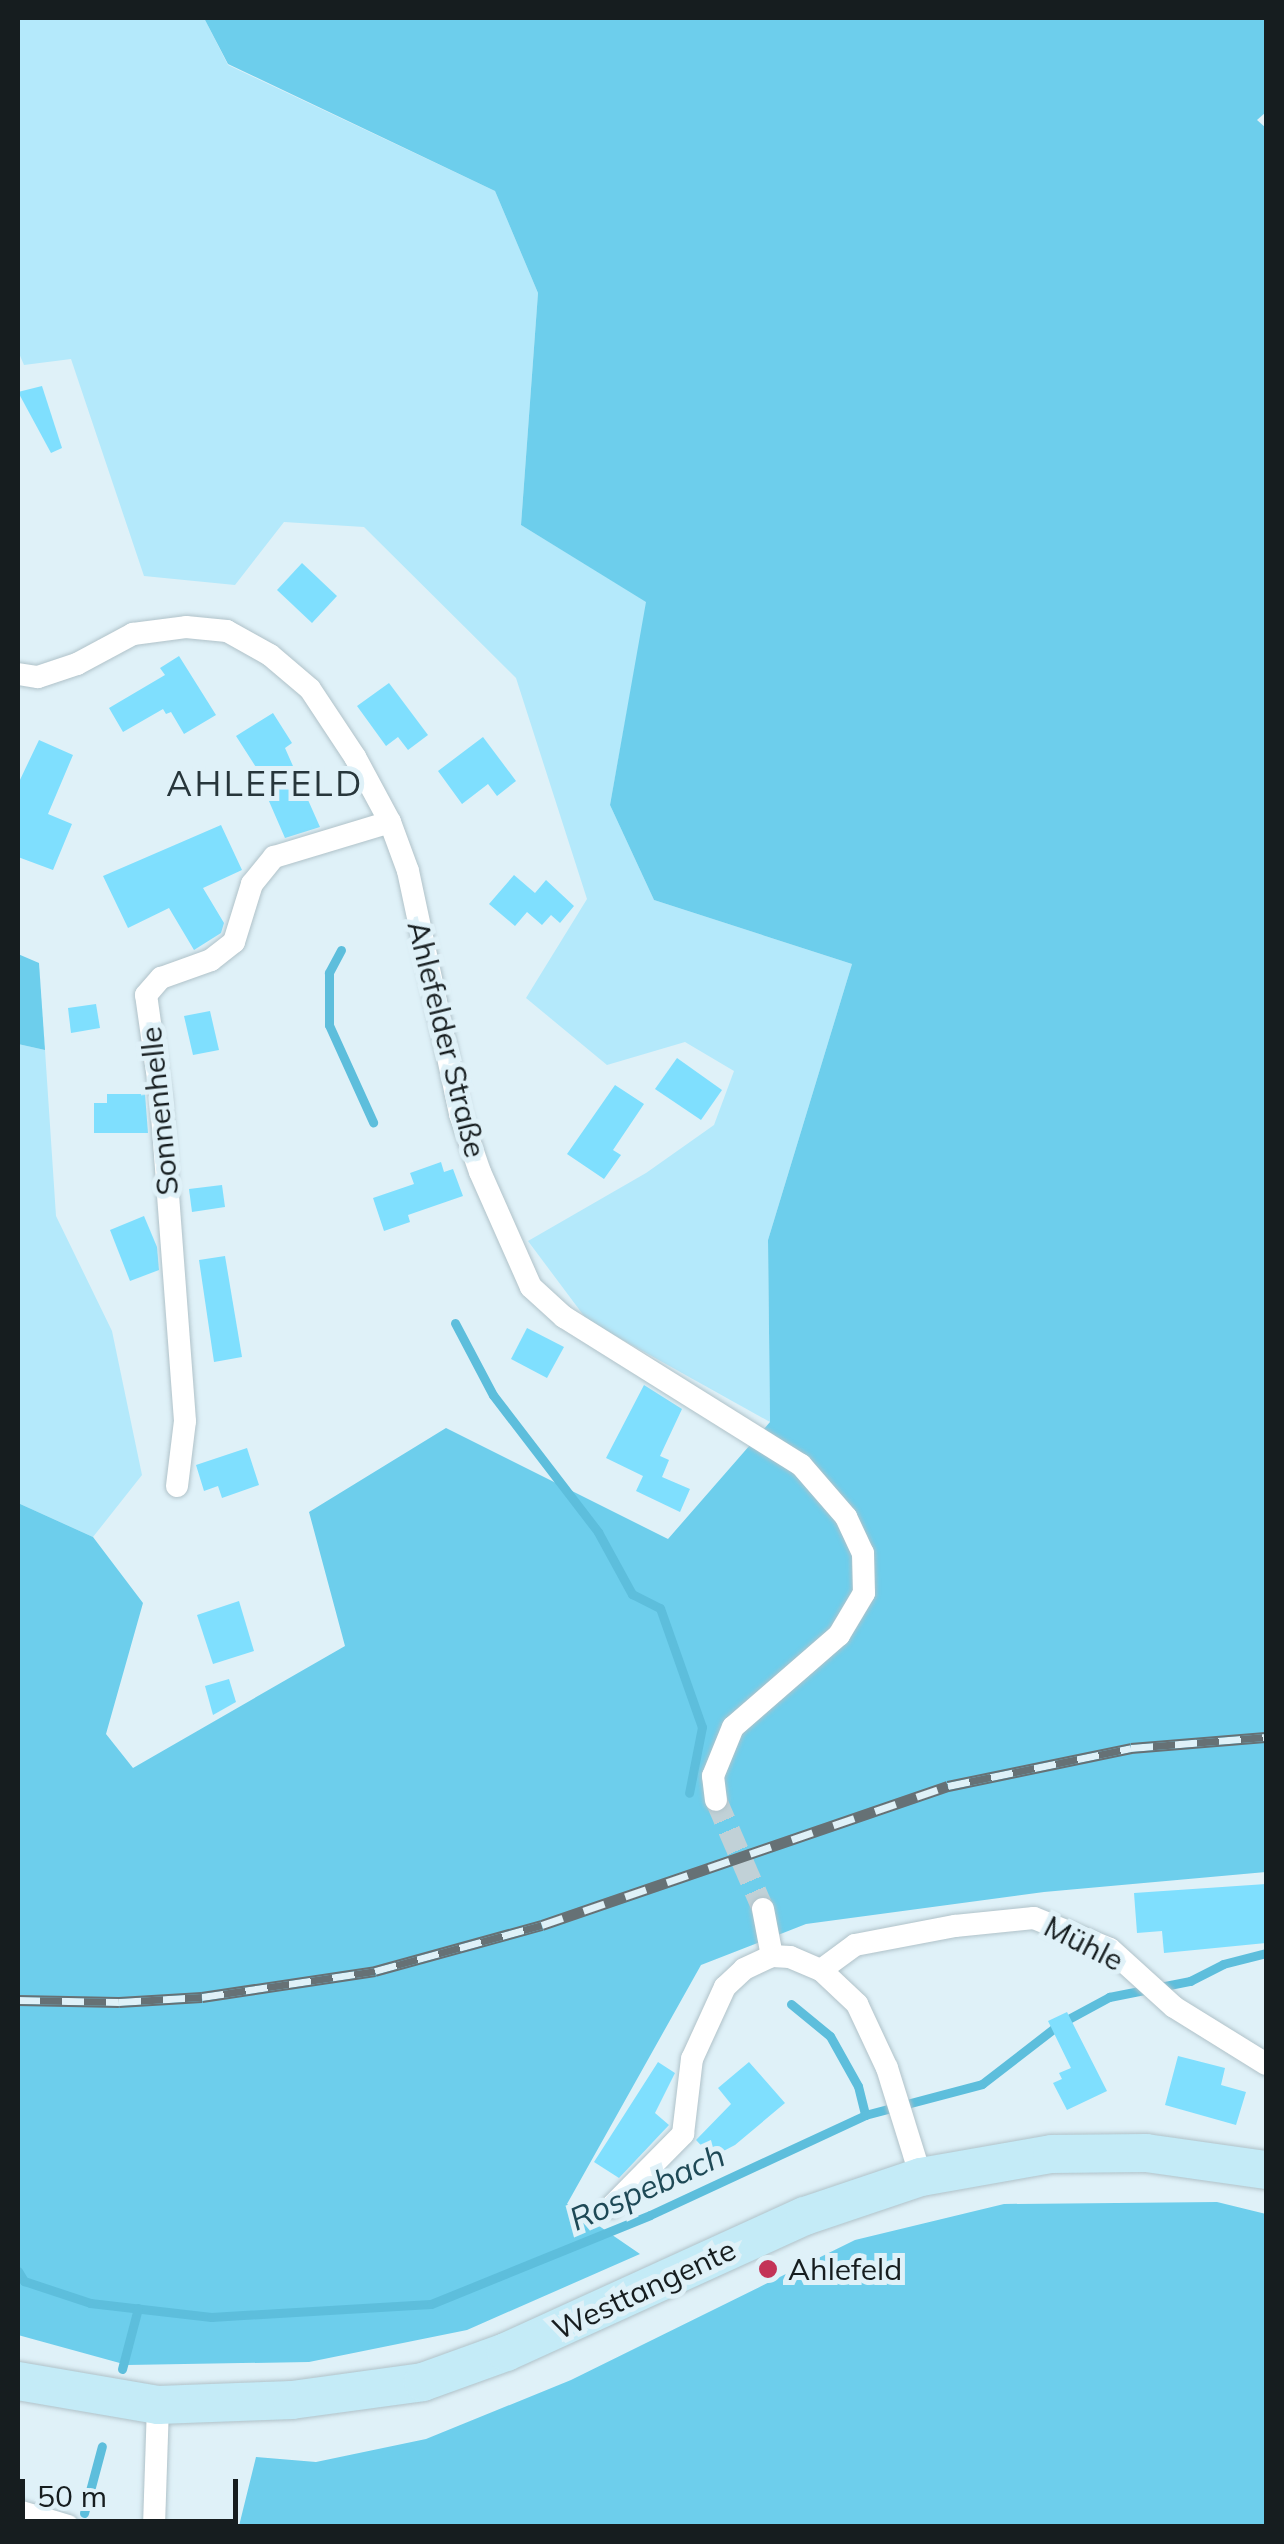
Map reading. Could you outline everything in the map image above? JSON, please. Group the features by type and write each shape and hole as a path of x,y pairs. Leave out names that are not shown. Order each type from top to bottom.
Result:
{"main road":[{"name":"Westtangente","path":"18,2381 158,2405 292,2400 423,2382 524,2344 805,2216 921,2177 1006,2160 1070,2154 1146,2153 1266,2170"}],"street":[{"name":"Ahlefelder Straße","path":"18,674 38,677 77,664 133,634 186,627 227,630 270,655 310,689 356,757 390,822 408,871 460,1114 480,1172 531,1287 564,1317 801,1465 846,1516 863,1553 864,1594 839,1635 733,1727 712,1776 716,1800"},
{"name":"Sonnenhelle","path":"177,1486 185,1422 160,1100 146,995 161,978 211,960 234,942 252,884 274,858 390,822"},
{"path":"763,1909 772,1956"},
{"name":"Mühle","path":"820,1970 855,1945 954,1926 1034,1918 1110,1949 1174,2007 1266,2064"},
{"path":"611,2207 683,2134 692,2059 725,1987 744,1969 772,1956 790,1957 820,1970 857,2004 888,2068 921,2177"},
{"path":"154,2526 158,2405"},
{"path":"18,2511 68,2526"}],"shaded area":[{"path":"18,18 204,18 228,65 495,191 538,293 521,525 647,602 610,805 654,900 852,964 768,1240 770,1422 587,1320 528,1241 646,1173 714,1125 734,1071 685,1042 607,1065 526,998 587,899 516,678 364,527 284,522 235,585 144,576 71,359 24,365 18,351"},
{"path":"204,18 1266,18 1266,112 1257,120 1266,128 1266,1872 1044,1892 806,1924 701,1965 567,2204 640,2254 467,2330 309,2362 127,2365 18,2335 18,1503 93,1537 143,1603 106,1734 133,1768 345,1646 309,1512 446,1428 668,1539 770,1422 768,1240 852,964 654,900 610,805 646,602 521,525 538,293 495,191 228,64"},
{"path":"18,954 39,963 45,1050 18,1044"},
{"path":"18,1044 45,1050 56,1216 112,1331 142,1475 93,1537 18,1503"},
{"path":"1217,2202 1266,2214 1266,2526 239,2526 256,2457 316,2462 426,2439 571,2380 855,2240 1004,2204"}],"building":[{"path":"42,386 62,448 51,453 18,392"},
{"path":"302,563 337,596 312,623 277,590"},
{"path":"179,656 216,715 184,734 171,712 166,714 163,709 123,732 109,708 165,675 160,668"},
{"path":"389,683 428,735 408,750 398,737 386,746 357,706"},
{"path":"273,713 292,743 285,748 320,827 285,838 265,792 270,789 236,736"},
{"path":"483,737 516,781 497,796 488,784 462,804 438,771"},
{"path":"39,740 73,755 48,814 72,824 53,870 18,857 18,784"},
{"path":"221,825 242,870 203,888 224,923 221,933 194,950 169,908 128,928 103,876"},
{"path":"514,875 535,893 546,880 574,906 560,923 551,915 542,925 527,912 515,926 489,904"},
{"path":"96,1004 100,1028 71,1033 68,1008"},
{"path":"210,1011 219,1050 193,1055 184,1016"},
{"path":"677,1058 722,1090 701,1120 655,1089"},
{"path":"615,1085 644,1104 613,1150 621,1155 604,1179 567,1154"},
{"path":"107,1094 145,1094 148,1133 94,1133 94,1103 107,1103"},
{"path":"441,1162 444,1172 453,1169 463,1196 408,1215 410,1222 384,1231 373,1198 414,1184 410,1173"},
{"path":"222,1185 225,1207 192,1212 189,1189"},
{"path":"144,1216 157,1247 159,1270 130,1281 110,1230"},
{"path":"225,1256 242,1357 214,1362 199,1260"},
{"path":"527,1328 564,1347 547,1378 511,1359"},
{"path":"644,1385 682,1409 660,1456 669,1460 662,1477 690,1489 680,1512 636,1491 643,1476 606,1458"},
{"path":"247,1448 259,1485 222,1498 218,1486 204,1491 196,1465"},
{"path":"239,1601 254,1651 213,1664 197,1615"},
{"path":"229,1679 236,1702 213,1715 205,1686"},
{"path":"1266,1884 1266,1943 1164,1953 1162,1931 1137,1933 1134,1893"},
{"path":"1067,2012 1107,2091 1067,2110 1053,2083 1062,2079 1059,2073 1071,2068 1048,2021"},
{"path":"1178,2056 1225,2068 1221,2085 1246,2092 1236,2125 1165,2105"},
{"path":"658,2062 675,2073 655,2113 669,2125 619,2178 594,2162"},
{"path":"749,2062 785,2103 735,2145 712,2157 696,2140 731,2104 718,2088"}],"waterway":[{"path":"341,950 329,973 329,1025 373,1122"},
{"path":"455,1323 493,1395 598,1532 632,1594 660,1608 702,1727 689,1793"},
{"name":"Rospebach","path":"18,2271 24,2281 90,2303 211,2317 431,2304 650,2215 865,2115 982,2084 1061,2023 1109,1997 1190,1981 1223,1964 1266,1953"},
{"path":"791,2004 830,2036 858,2086 865,2115"},
{"path":"122,2369 138,2308"},
{"path":"84,2513 102,2446"}],"tunnel":[{"path":"716,1800 763,1909"}],"railway":[{"path":"18,2000 119,2002 202,1997 375,1971 542,1925 948,1786 1131,1748 1266,1737"}],"place":[{"name":"Ahlefeld","path":"768,2269"}],"district":[{"name":"AHLEFELD","path":"265,783"}]}
